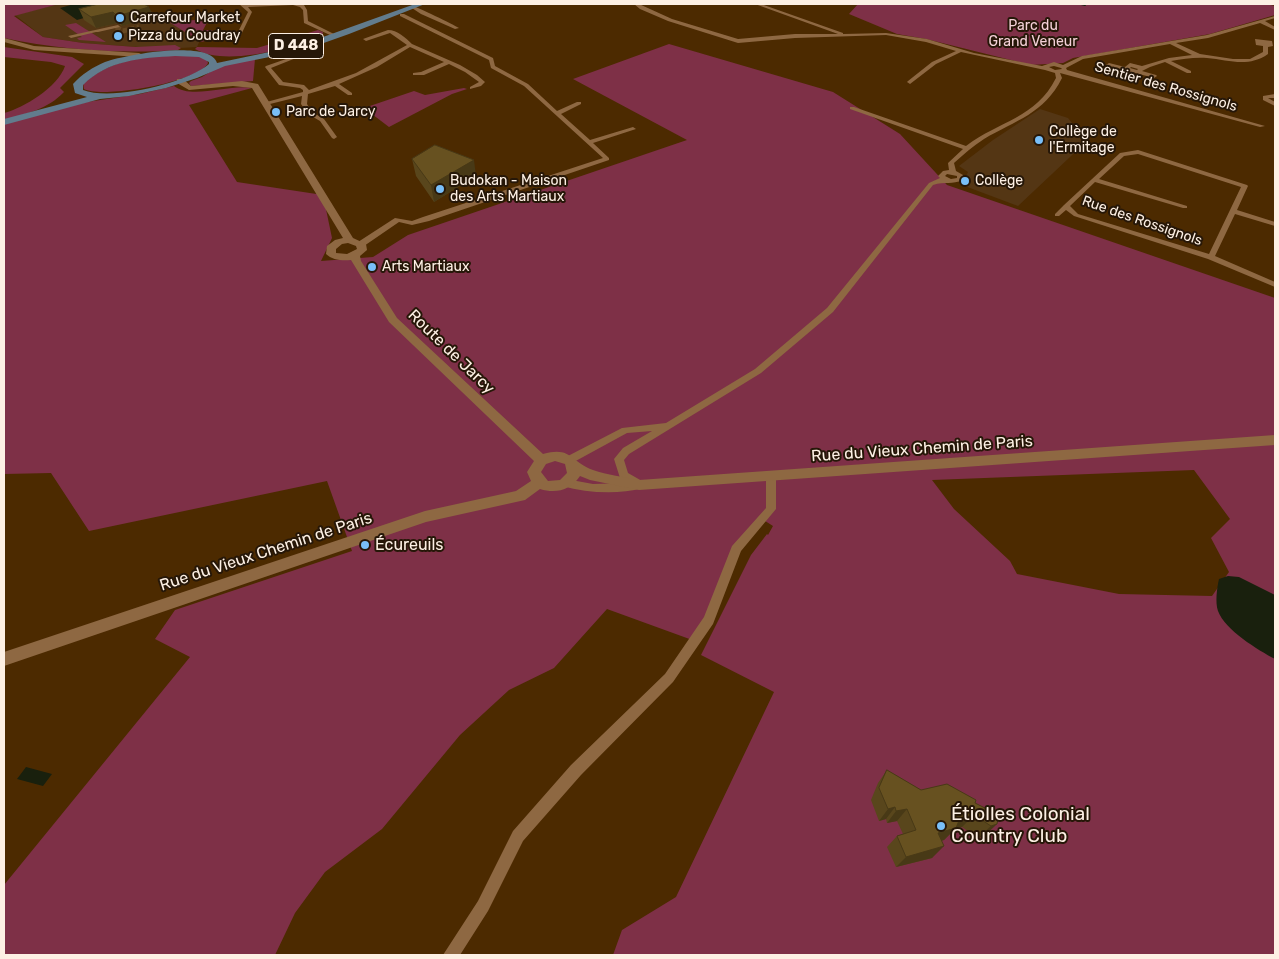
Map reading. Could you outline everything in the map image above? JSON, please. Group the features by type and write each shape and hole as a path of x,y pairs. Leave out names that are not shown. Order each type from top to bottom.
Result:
{"main road":[{"name":"D 448","path":"211,68 233,60 279,54 303,48 417,5"},
{"name":"D 448","path":"204,55 260,54 280,51 385,17"},
{"path":"183,53 204,55 213,61 211,68 203,73 180,81 64,105 4,122 56,102 92,71 139,55 183,53"},
{"path":"78,84 78,91 105,96"}],"street":[{"path":"242,5 293,4 302,6 305,10 306,22 332,34"},
{"path":"636,4 670,20 738,41 795,36 886,34 927,41 960,51 1057,72 1082,58 1208,36 1275,17"},
{"path":"757,4 849,36"},
{"path":"236,40 250,12 242,5"},
{"path":"417,5 423,13 457,28"},
{"path":"361,244 398,220 412,222 426,219 607,159 526,85 494,67 491,59 402,15"},
{"path":"1260,21 1275,29"},
{"path":"71,36 116,27"},
{"path":"366,39 390,31 410,45 464,69 482,82 480,85 472,88"},
{"path":"1140,70 1167,61 1199,56 1233,60 1255,59 1266,53 1263,40"},
{"path":"4,42 34,48 139,55"},
{"path":"4,42 30,49 89,56 96,62 92,71"},
{"path":"1172,42 1199,56"},
{"path":"266,103 336,84 383,63 410,45"},
{"path":"910,82 934,63 960,51"},
{"path":"304,53 268,66 282,84 302,86 306,91 304,104 310,113 322,120 334,138"},
{"path":"1167,61 1189,72"},
{"path":"415,74 422,74 448,62"},
{"path":"306,91 370,63 383,63"},
{"path":"1045,68 1045,66 1051,64 1064,69"},
{"path":"1109,65 1140,70 1154,76"},
{"name":"Sentier des Rossignols","path":"1064,69 1262,126"},
{"path":"1180,73 1198,70"},
{"path":"952,172 951,162 967,148 985,136 1027,115 1050,95 1059,78 1057,72"},
{"path":"180,81 186,87 195,89 252,84 257,87 349,240"},
{"path":"336,84 350,94"},
{"path":"1275,96 1264,98 1275,104"},
{"path":"557,113 579,103"},
{"path":"852,108 967,148"},
{"path":"589,142 633,130"},
{"name":"Rue des Rossignols","path":"1057,215 1122,154 1138,152 1245,186 1211,257"},
{"path":"639,485 624,475 619,459 626,451 758,371 830,310 931,184 944,179 951,181 960,180 960,175 952,172 943,172 941,176 944,179"},
{"path":"1094,180 1185,207"},
{"name":"Rue des Rossignols","path":"1066,206 1076,215 1211,257 1275,285"},
{"path":"1233,211 1275,224"},
{"path":"349,240 361,244 362,250 354,256 340,258 335,257 330,252 334,245 349,240"},
{"name":"Route de Jarcy","path":"354,256 393,320 542,460"},
{"path":"572,463 625,430 668,426"},
{"name":"Rue du Vieux Chemin de Paris","path":"572,463 590,475 639,485 1275,440"},
{"path":"572,463 555,456 542,460 534,472 539,483 554,487 566,483 598,489 621,489 639,485"},
{"path":"566,483 574,474 572,463"},
{"path":"451,955 483,906 518,836 576,770 669,678 695,641 709,620 736,549 771,509 771,477"},
{"name":"Rue du Vieux Chemin de Paris","path":"4,659 425,517 520,496 539,483"}],"shaded area":[{"path":"59,4 139,4 200,40 197,47 164,49 83,43 43,37 15,15"},
{"path":"74,4 101,4 111,10 77,20 60,8"},
{"path":"1040,109 1068,118 1087,141 1018,206 962,185 968,172 959,166 993,140"},
{"path":"1228,576 1239,577 1275,595 1275,659 1243,639 1227,625 1218,611 1216,599 1219,579"},
{"path":"26,767 52,774 43,786 17,779"}],"green space":[{"path":"4,4 59,4 14,16 43,37 83,43 136,47 175,45 181,48 178,50 134,52 91,50 47,46 4,38"},
{"name":"Parc du Grand Veneur","path":"858,4 1266,4 1275,6 1275,15 1210,34 1073,58 1063,63 1031,65 926,39 897,34 849,14"},
{"path":"209,19 203,30 212,30 213,34 209,40 201,42 169,22"},
{"path":"76,23 106,42 79,40 77,38 82,37 65,25"},
{"path":"318,30 323,32 322,37 258,54 223,56 208,54 195,49 197,47 257,48"},
{"path":"669,44 833,92 900,134 947,185 1275,298 1275,955 613,955 622,930 676,897 774,692 701,655 751,555 773,526 762,519 730,564 695,641 607,609 554,668 509,690 460,735 382,829 325,872 295,913 275,955 4,955 4,885 190,657 155,639 175,610 352,551 327,481 89,531 51,473 4,474 4,123 87,102 140,94 174,86 191,92 243,87 252,88 189,105 237,182 323,195 332,238 321,261 373,257 408,235 687,140 573,79","holes":["1194,470 1230,519 1211,538 1229,572 1212,596 1119,594 1017,574 1010,561 954,509 932,480"]},
{"path":"4,47 72,57 84,64 60,88 64,92 51,103 4,120 4,113 21,106 48,89 61,74 65,66 51,62 4,57"},
{"path":"164,55 199,56 207,60 208,63 201,70 188,76 150,87 110,92 94,92 84,89 83,83 112,66 131,60"},
{"path":"255,59 253,81 191,86 189,83 221,65"},
{"path":"467,89 452,94 389,127 364,108 414,91 425,95"}],"building":[{"path":"99,4 144,4 149,7 117,16 113,12 91,17 79,9"},
{"path":"435,145 474,160 431,185 412,159"},
{"path":"887,770 921,790 947,784 976,800 975,803 995,813 998,819 997,824 991,826 974,815 960,818 956,828 938,833 944,846 906,857 897,836 916,830 907,809 896,811 895,807 888,809 879,788"}],"waterway":[{"path":"1081,4 1085,5"}],"tunnel":[{"path":"116,27 123,31 139,27"}],"place":[{"name":"Carrefour Market","path":"120,18"},
{"name":"Pizza du Coudray","path":"118,36"},
{"name":"Parc de Jarcy","path":"276,112"},
{"name":"Collège de l'Ermitage","path":"1039,140"},
{"name":"Collège","path":"965,181"},
{"name":"Budokan - Maison des Arts Martiaux","path":"440,189"},
{"name":"Arts Martiaux","path":"372,267"},
{"name":"Écureuils","path":"365,545"},
{"name":"Étiolles Colonial Country Club","path":"941,826"}]}
